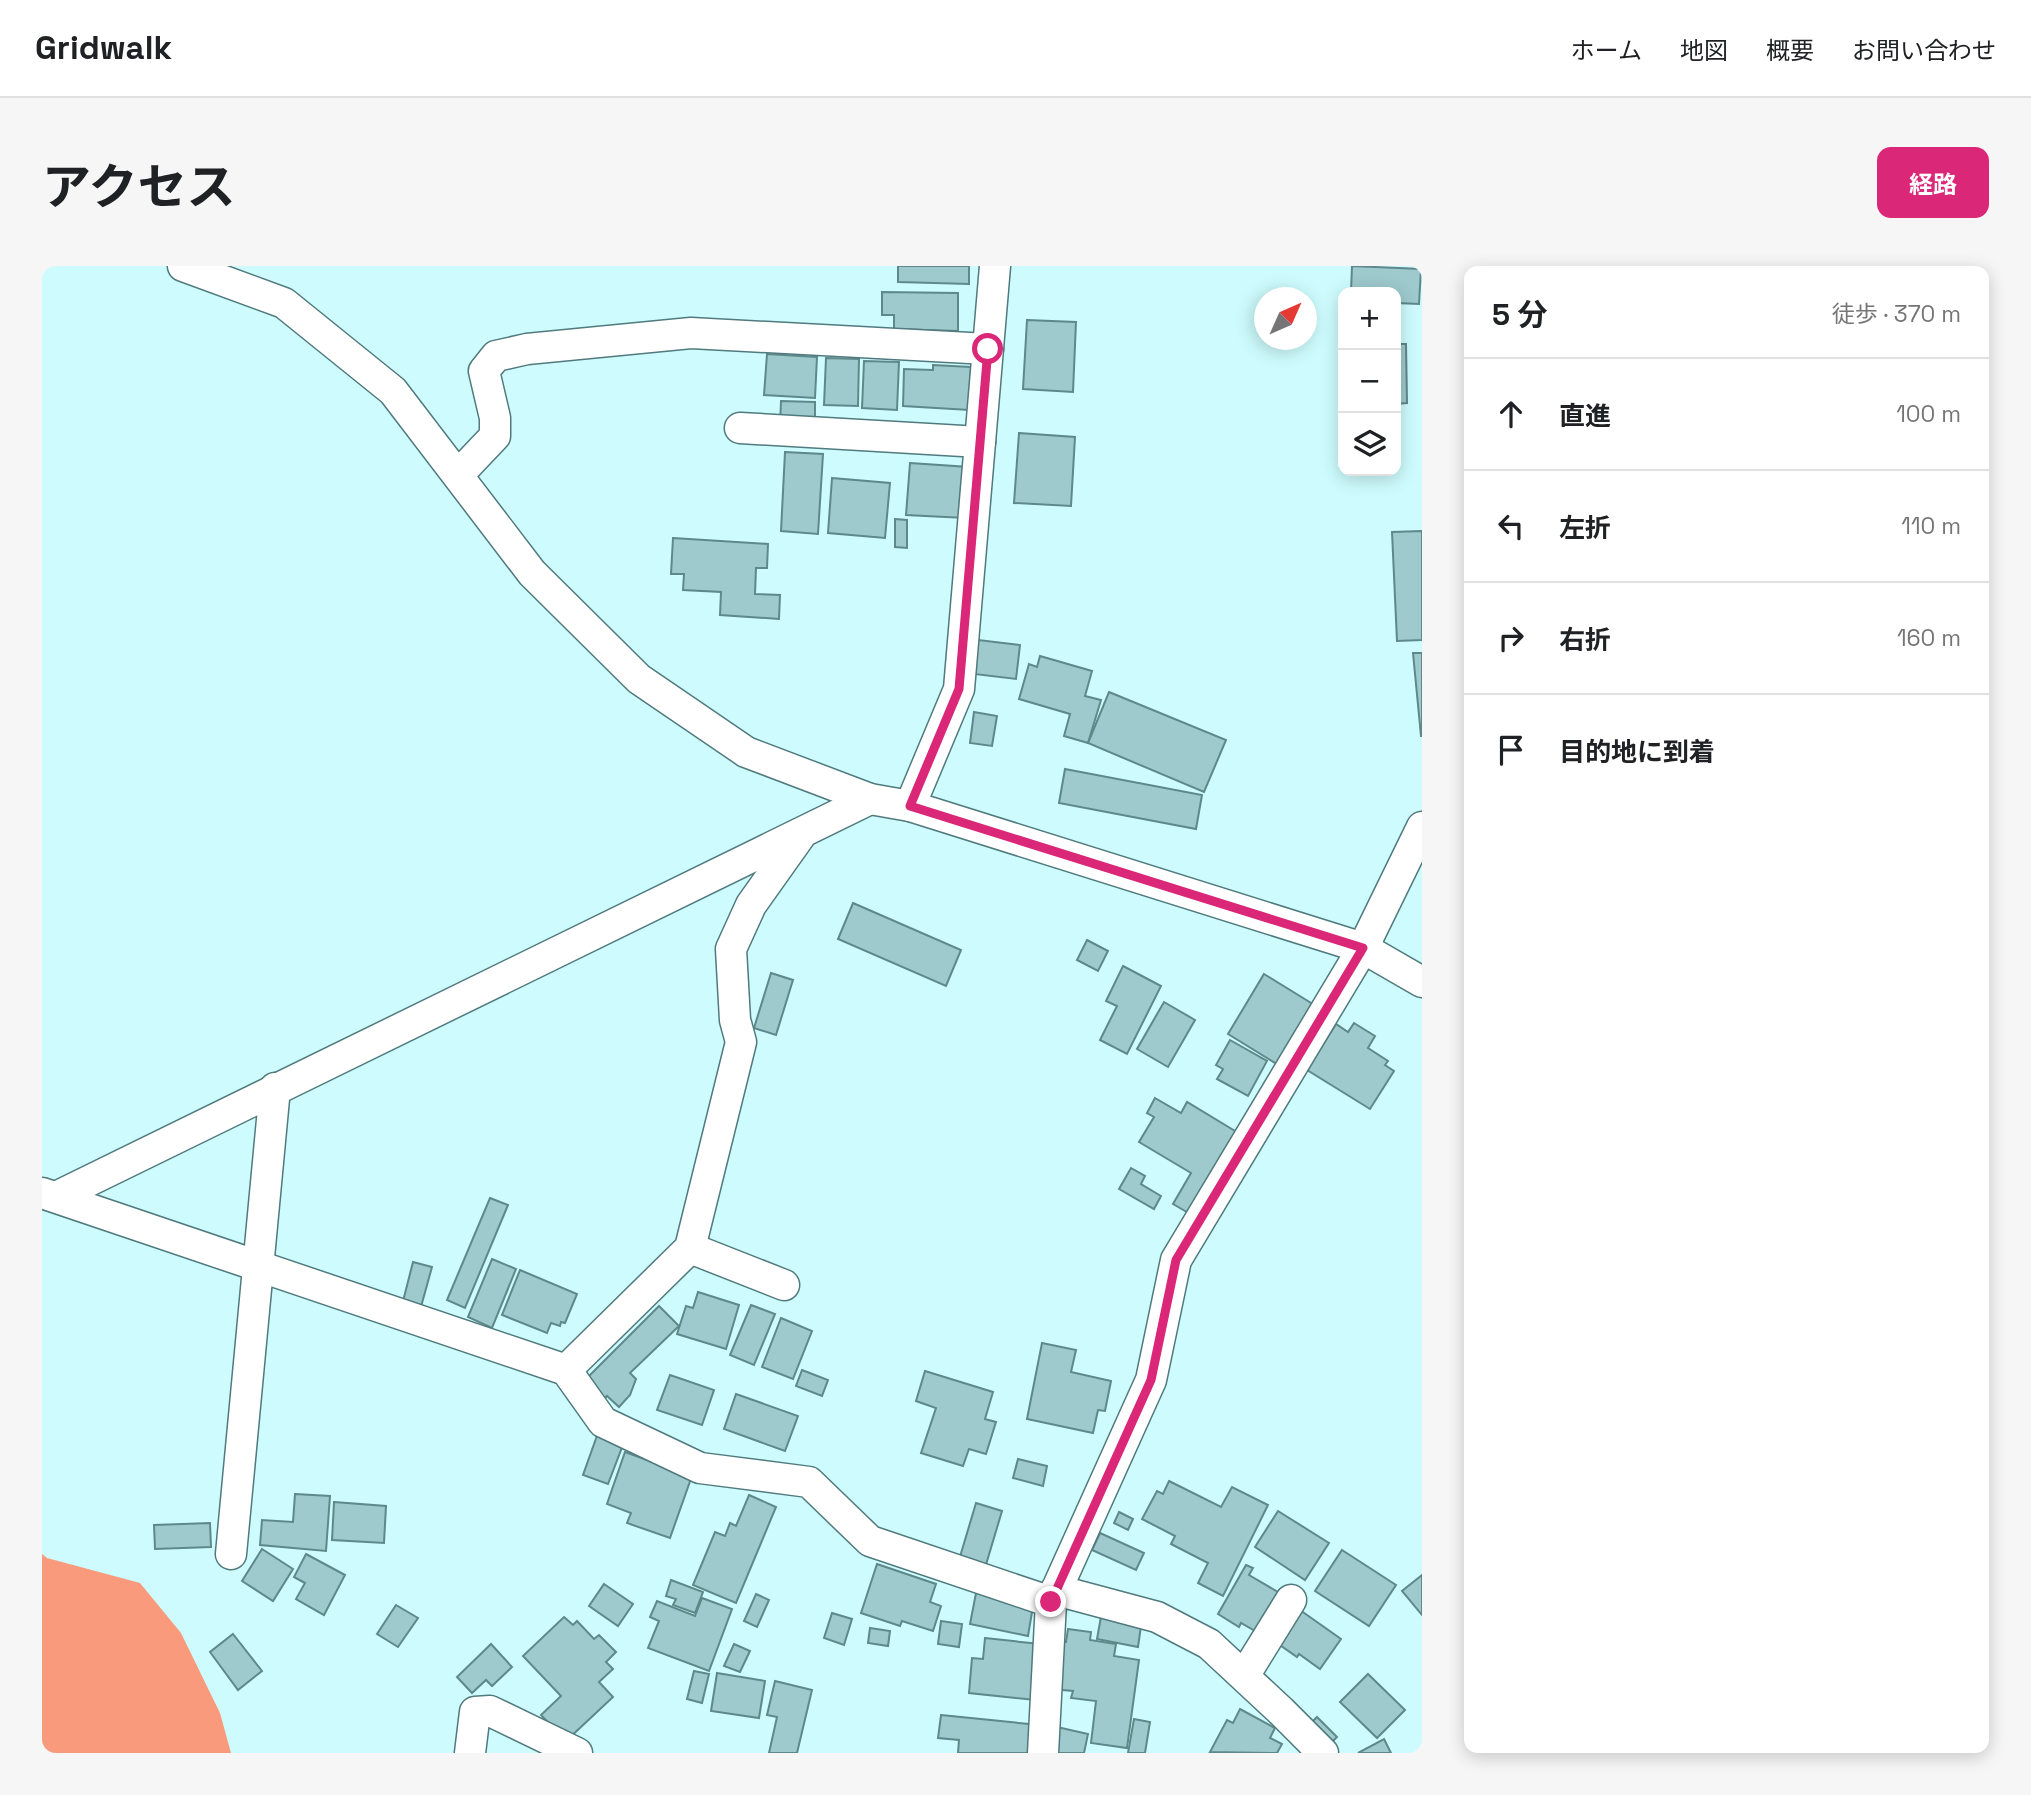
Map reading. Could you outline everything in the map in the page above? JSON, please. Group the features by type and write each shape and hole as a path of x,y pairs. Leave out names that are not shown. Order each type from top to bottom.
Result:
{"street":[{"path":"183,266 284,303 393,391 532,572 639,680 746,752 870,799 910,806 1363,948 1422,982"},
{"path":"910,806 959,689 995,266"},
{"path":"458,475 495,436 495,418 484,371 496,356 516,351 691,333 988,349"},
{"path":"740,428 980,442"},
{"path":"49,1195 870,799"},
{"path":"1043,1753 1054,1596 1151,1380 1176,1260 1363,948 1422,827"},
{"path":"566,1370 690,1248 741,1042 735,1020 731,949 751,905 802,833"},
{"path":"232,1554 275,1088"},
{"path":"49,1195 566,1370 603,1422 700,1468 809,1482 870,1541 1054,1596 1157,1617 1209,1644 1323,1753"},
{"path":"690,1248 784,1285"},
{"path":"1244,1676 1291,1600"},
{"path":"470,1753 475,1712 490,1711 577,1753"}],"shaded area":[{"path":"42,1554 47,1558 140,1583 181,1633 220,1713 231,1753 42,1753"}],"building":[{"path":"898,266 969,266 969,284 898,282"},
{"path":"1352,266 1421,269 1419,304 1401,303 1401,287 1351,287"},
{"path":"882,292 958,293 958,331 894,329 894,315 882,315"},
{"path":"1027,320 1076,322 1073,392 1023,389"},
{"path":"1401,344 1406,344 1407,403 1401,404"},
{"path":"767,354 817,357 815,398 764,395"},
{"path":"826,358 859,359 858,406 824,405"},
{"path":"864,361 899,362 897,410 862,408"},
{"path":"933,365 971,367 969,410 903,406 904,369 933,370"},
{"path":"781,401 815,402 815,428 780,426"},
{"path":"1019,433 1075,437 1071,506 1014,503"},
{"path":"785,452 823,454 818,534 781,531"},
{"path":"910,463 969,467 965,518 906,515"},
{"path":"832,478 890,483 885,538 828,533"},
{"path":"895,519 907,520 907,548 895,547"},
{"path":"1422,531 1422,640 1397,641 1392,532"},
{"path":"673,538 768,544 767,568 756,568 755,594 780,595 779,619 720,615 721,592 683,590 684,574 671,574"},
{"path":"978,640 1020,645 1016,679 974,674"},
{"path":"1413,653 1422,653 1422,736 1421,736"},
{"path":"1040,656 1092,671 1085,696 1101,700 1088,743 1064,736 1070,714 1019,699 1029,664 1037,667"},
{"path":"1109,692 1226,740 1204,792 1088,743"},
{"path":"974,712 997,716 992,746 970,743"},
{"path":"1065,769 1202,795 1196,829 1059,803"},
{"path":"853,903 961,950 946,986 838,939"},
{"path":"1087,940 1108,951 1098,971 1077,960"},
{"path":"1123,966 1161,986 1127,1054 1100,1040 1117,1006 1106,1001"},
{"path":"771,973 793,980 776,1035 754,1028"},
{"path":"1264,974 1316,1006 1280,1066 1228,1034"},
{"path":"1164,1002 1195,1020 1168,1067 1137,1049"},
{"path":"1354,1023 1375,1036 1368,1048 1388,1061 1385,1065 1394,1071 1370,1109 1307,1070 1336,1024 1348,1032"},
{"path":"1230,1040 1267,1061 1248,1096 1217,1079 1223,1069 1216,1065"},
{"path":"1155,1098 1181,1113 1187,1102 1245,1137 1197,1218 1173,1204 1191,1173 1139,1142 1154,1117 1147,1113"},
{"path":"1131,1168 1145,1176 1141,1184 1161,1196 1154,1209 1119,1189"},
{"path":"490,1198 508,1205 465,1308 447,1300"},
{"path":"492,1259 516,1269 492,1328 468,1317"},
{"path":"413,1262 432,1267 419,1314 401,1309"},
{"path":"520,1270 577,1294 565,1323 561,1322 560,1326 551,1323 547,1333 502,1315"},
{"path":"698,1292 739,1305 726,1349 677,1334 686,1306 693,1308"},
{"path":"751,1305 775,1314 754,1365 730,1355"},
{"path":"659,1306 679,1326 630,1373 636,1379 630,1395 619,1407 607,1396 601,1402 582,1383"},
{"path":"781,1318 812,1331 793,1379 762,1367"},
{"path":"1042,1343 1076,1350 1071,1372 1111,1381 1105,1411 1098,1410 1093,1433 1027,1419"},
{"path":"802,1370 828,1380 822,1396 796,1386"},
{"path":"925,1371 993,1392 985,1419 996,1422 986,1454 969,1449 963,1466 921,1453 936,1408 916,1401"},
{"path":"670,1375 714,1390 702,1425 657,1410"},
{"path":"736,1394 798,1416 785,1451 724,1429"},
{"path":"598,1433 624,1442 608,1484 583,1475"},
{"path":"625,1452 658,1464 694,1470 670,1538 627,1523 631,1513 607,1504"},
{"path":"1018,1459 1047,1466 1043,1486 1013,1478"},
{"path":"1169,1481 1221,1507 1232,1487 1268,1505 1223,1596 1198,1583 1208,1563 1171,1544 1175,1536 1142,1519 1157,1491 1163,1494"},
{"path":"295,1494 330,1496 326,1551 260,1545 262,1520 293,1522"},
{"path":"749,1495 776,1507 736,1603 693,1585 715,1532 725,1536 730,1523 736,1526"},
{"path":"334,1502 386,1506 384,1543 332,1540"},
{"path":"976,1503 1002,1511 985,1568 959,1560"},
{"path":"1278,1511 1329,1543 1305,1580 1255,1547"},
{"path":"1119,1512 1133,1519 1128,1530 1114,1523"},
{"path":"210,1523 211,1547 155,1549 154,1525"},
{"path":"1100,1533 1144,1553 1136,1570 1092,1550"},
{"path":"262,1549 293,1569 273,1601 242,1581"},
{"path":"1342,1550 1396,1585 1369,1626 1315,1591"},
{"path":"306,1554 345,1575 324,1615 296,1599 305,1583 294,1577"},
{"path":"877,1564 936,1584 930,1602 941,1606 933,1631 902,1621 900,1626 861,1613"},
{"path":"1246,1565 1253,1568 1249,1575 1278,1592 1255,1631 1241,1623 1239,1627 1218,1614"},
{"path":"1422,1575 1422,1615 1402,1591"},
{"path":"671,1580 703,1592 695,1613 673,1605 676,1599 666,1596"},
{"path":"604,1584 633,1604 618,1626 589,1606"},
{"path":"977,1588 1034,1600 1028,1636 970,1624"},
{"path":"756,1594 769,1600 757,1627 744,1621"},
{"path":"702,1598 732,1609 709,1671 648,1648 659,1621 650,1617 657,1601 695,1616"},
{"path":"396,1605 418,1618 398,1647 377,1634"},
{"path":"1300,1610 1341,1639 1320,1669 1277,1643"},
{"path":"1102,1611 1142,1619 1138,1647 1097,1639"},
{"path":"832,1613 852,1619 844,1645 824,1638"},
{"path":"564,1617 573,1625 577,1621 594,1639 599,1635 616,1652 606,1662 613,1669 599,1682 613,1697 566,1741 541,1715 561,1696 523,1656"},
{"path":"941,1621 962,1624 959,1647 938,1644"},
{"path":"870,1628 890,1631 888,1646 868,1643"},
{"path":"1068,1629 1091,1632 1090,1640 1116,1644 1114,1656 1139,1660 1127,1748 1091,1743 1096,1701 1071,1698 1073,1691 1051,1689 1058,1641 1066,1642"},
{"path":"233,1634 262,1671 238,1690 210,1652"},
{"path":"985,1638 1040,1644 1035,1700 969,1693 972,1658 983,1659"},
{"path":"491,1644 512,1667 492,1686 486,1680 472,1693 457,1677"},
{"path":"734,1644 750,1651 740,1672 724,1666"},
{"path":"694,1671 709,1674 702,1703 687,1699"},
{"path":"717,1673 765,1681 759,1718 711,1711"},
{"path":"1368,1674 1405,1710 1377,1738 1340,1702"},
{"path":"775,1681 812,1690 797,1753 769,1753 777,1717 767,1715"},
{"path":"1240,1709 1275,1728 1270,1738 1282,1744 1277,1753 1210,1752 1227,1720 1233,1723"},
{"path":"941,1715 1039,1725 1037,1753 958,1753 959,1740 938,1738"},
{"path":"1317,1717 1337,1737 1328,1746 1308,1726"},
{"path":"1134,1719 1150,1722 1145,1753 1128,1753"},
{"path":"1057,1727 1088,1734 1084,1753 1051,1753"},
{"path":"1384,1739 1391,1753 1358,1753"}],"route":[{"path":"988,349 959,689 910,806 1363,948 1176,1260 1151,1380 1051,1602"}]}
